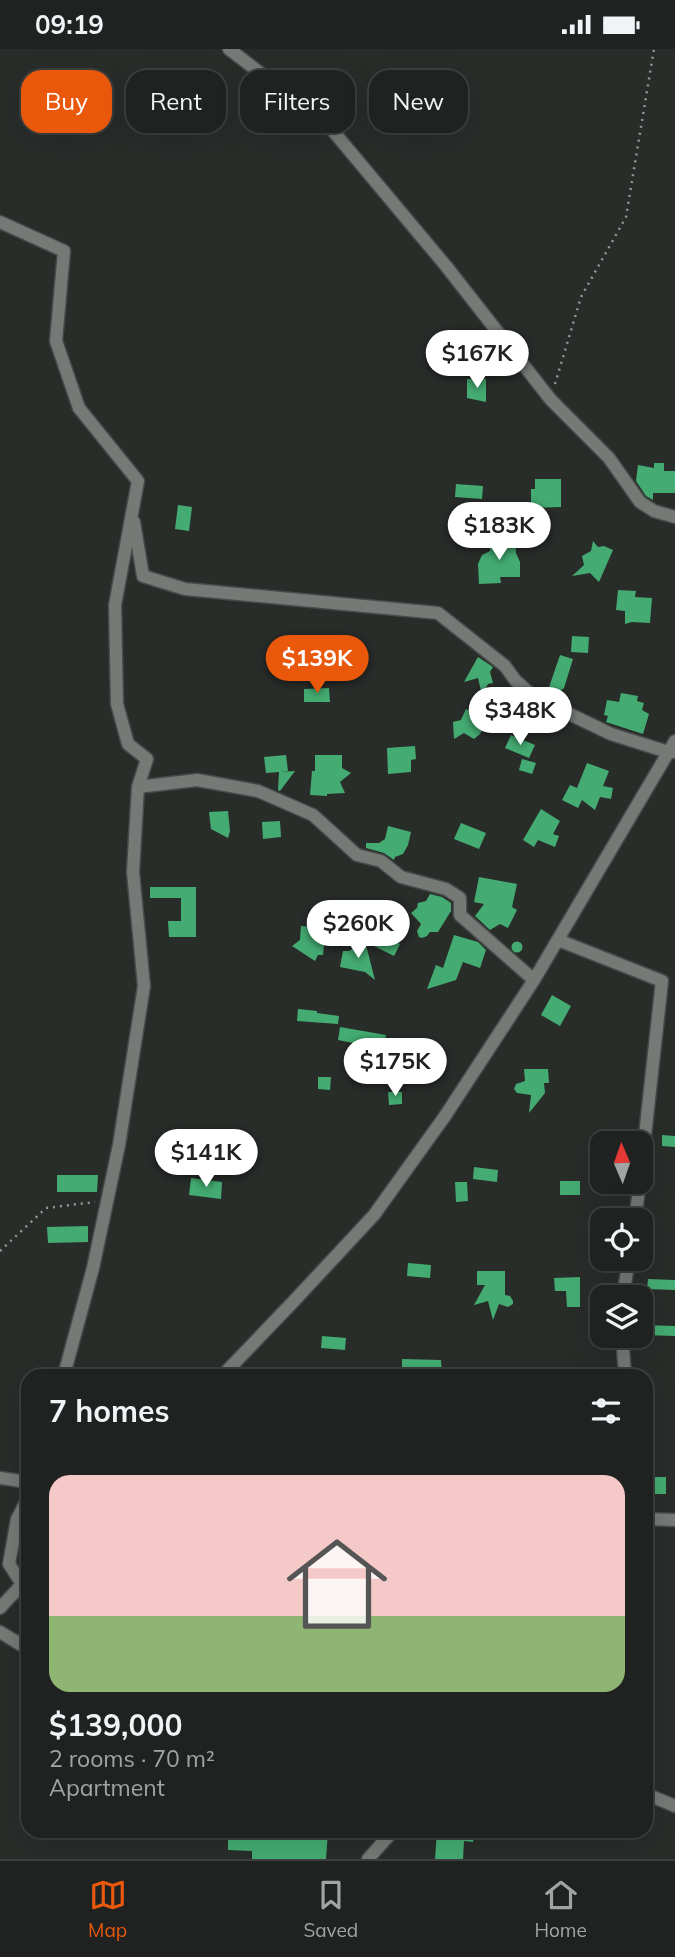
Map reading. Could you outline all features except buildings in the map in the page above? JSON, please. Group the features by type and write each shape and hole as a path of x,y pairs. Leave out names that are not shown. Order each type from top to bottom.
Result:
{"street":[{"path":"229,49 327,125 446,266 551,400 609,459 640,502 675,517"},
{"path":"0,222 64,251 56,341 79,408 138,481 115,605 117,704 128,744 147,759 138,787 133,872 144,986 119,1145 93,1268 66,1369"},
{"path":"133,512 143,576 185,589 438,613 505,666 515,680 534,697 611,734 673,748 534,981 445,1116 374,1215 229,1369"},
{"path":"138,787 197,780 258,791 313,815 357,855 381,862 401,877 446,889 460,898 460,915 534,981"},
{"path":"558,940 662,981 646,1131"},
{"path":"623,1348 625,1369"},
{"path":"0,1478 21,1481"},
{"path":"21,1512 9,1564 21,1576"},
{"path":"653,1519 675,1520"},
{"path":"0,1608 21,1584"},
{"path":"0,1632 21,1645"},
{"path":"653,1797 675,1806"},
{"path":"368,1859 387,1838"}],"path":[{"path":"551,400 581,297 626,217 654,49"},
{"path":"0,1251 46,1208 107,1200"}]}
